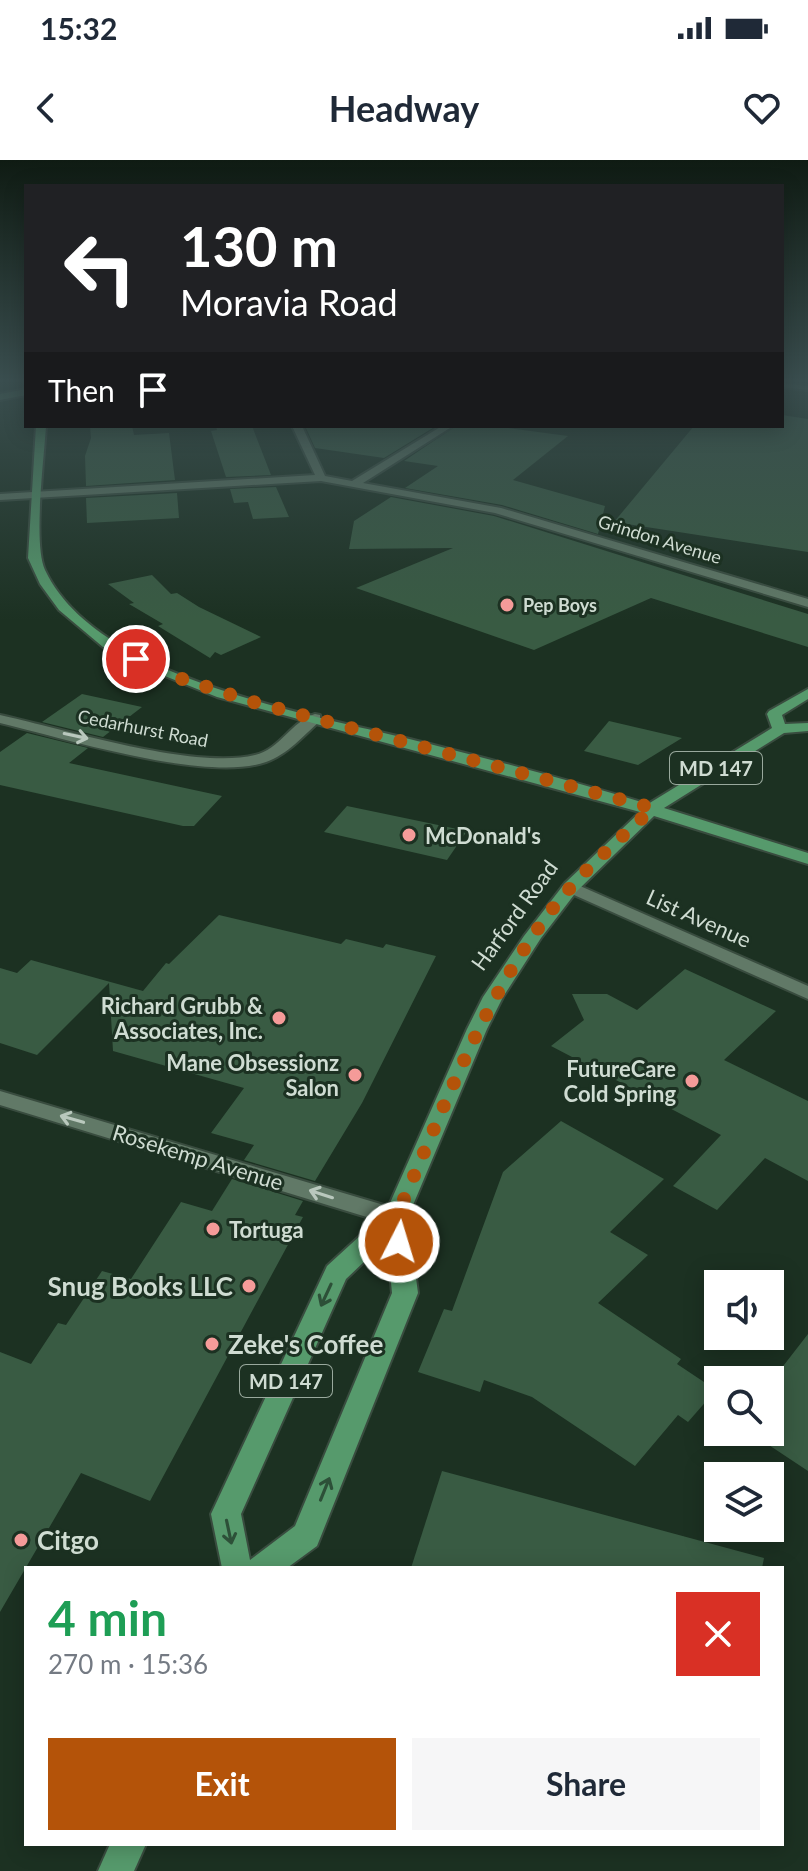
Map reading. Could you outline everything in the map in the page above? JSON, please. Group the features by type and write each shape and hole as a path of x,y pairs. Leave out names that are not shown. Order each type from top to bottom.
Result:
{"main road":[{"path":"38,461 33,542 37,566 63,608 107,644 179,678 315,718 653,808 808,859"},
{"name":"MD 147","path":"780,729 774,714 808,693"},
{"name":"Harford Road","path":"237,1566 226,1514 336,1273 396,1217 459,1068 493,997 533,936 571,887 653,808 780,729 808,727"},
{"name":"Harford Road","path":"265,1566 306,1536 405,1293 396,1217"},
{"path":"116,1871 127,1846"}],"street":[{"path":"313,461 321,478"},
{"path":"354,484 392,461"},
{"name":"Grindon Avenue","path":"0,497 321,478 467,502 808,603"},
{"name":"Cedarhurst Road","path":"0,719 173,757 239,762 262,759 315,718"},
{"name":"List Avenue","path":"571,887 808,993"},
{"name":"Rosekemp Avenue","path":"0,1098 396,1217"}],"building":[{"path":"85,461 173,461 175,480 86,486"},
{"path":"221,461 266,461 271,475 226,477"},
{"path":"404,461 537,461 513,480 605,506 598,534 502,505 405,488 438,466"},
{"path":"665,461 808,461 808,552 614,522"},
{"path":"276,487 289,517 253,519 248,502 234,503 230,489"},
{"path":"177,493 179,518 87,523 86,498"},
{"path":"391,497 494,516 808,614 808,647 651,598 534,650 356,588 453,548 349,549 354,521"},
{"path":"152,575 171,594 177,593 261,637 221,655 215,652 210,658 158,626 163,624 129,604 134,603 108,584"},
{"path":"82,694 142,707 103,737 42,722"},
{"path":"609,721 682,738 638,765 584,751"},
{"path":"27,733 88,748 69,763 222,796 194,826 183,826 0,785 0,752"},
{"name":"McDonald's","path":"347,806 467,831 447,860 324,832"},
{"path":"219,915 341,944 346,939 383,948 386,944 436,956 362,1103 315,1181 244,1160 254,1145 211,1133 244,1088 113,1051 109,983 37,1055 0,1043 0,968 17,973 31,960 143,991 166,963 169,964"},
{"name":"FutureCare Cold Spring","path":"685,969 776,1011 724,1060 808,1101 808,1181 765,1158 717,1210 673,1186 721,1135 551,1046 584,1020 572,994 607,994 637,1010"},
{"path":"561,1121 664,1179 610,1232 648,1255 598,1303 681,1359 677,1364 704,1382 704,1404 688,1422 678,1415 635,1466 532,1397 484,1380 480,1392 418,1372 444,1309 452,1311 503,1172"},
{"path":"232,1179 303,1201 295,1215 303,1217 150,1501 81,1473 24,1566 0,1612 0,1352 31,1364 58,1323 66,1325 102,1271 131,1279 181,1202 212,1211"},
{"path":"808,1334 808,1471 770,1446 784,1446 783,1366"},
{"path":"442,1471 764,1558 762,1566 412,1566"}],"place":[{"name":"Pep Boys","path":"507,605"},
{"name":"McDonald's","path":"409,835"},
{"name":"Richard Grubb & Associates, Inc.","path":"279,1018"},
{"name":"Mane Obsessionz Salon","path":"355,1075"},
{"name":"FutureCare Cold Spring","path":"692,1081"},
{"name":"Tortuga","path":"213,1229"},
{"name":"Snug Books LLC","path":"249,1286"},
{"name":"Zeke's Coffee","path":"212,1344"},
{"name":"Citgo","path":"21,1540"}],"route":[{"path":"136,659 179,678 253,702 653,808 605,851 555,905 493,997 459,1068 396,1217 399,1242"}]}
